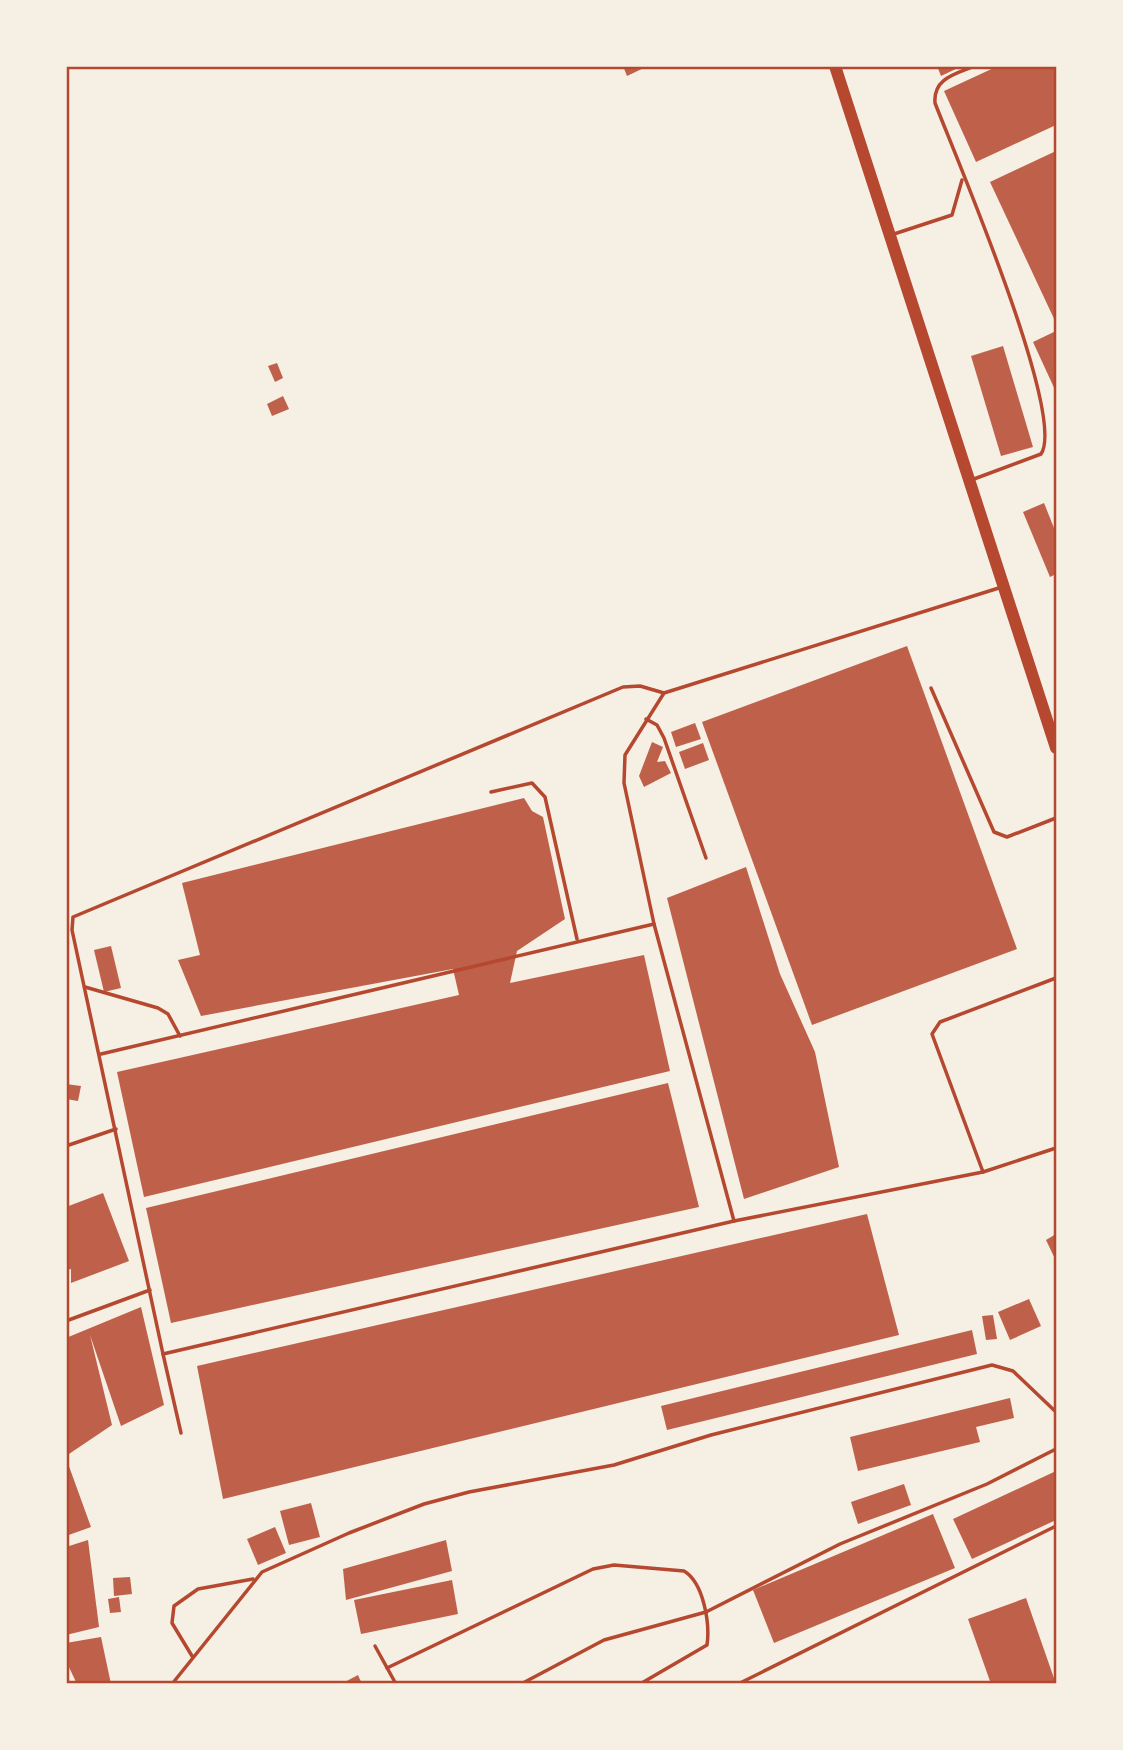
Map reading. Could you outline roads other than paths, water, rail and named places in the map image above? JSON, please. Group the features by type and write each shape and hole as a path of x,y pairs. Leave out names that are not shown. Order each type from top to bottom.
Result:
{"highway":[{"path":"835,66 972,480 1056,748"}],"lane":[{"path":"972,480 1041,454 1045,447 1046,432 1032,360 934,95 943,79 975,66"},
{"path":"892,235 952,215 963,176"},
{"path":"181,1433 72,929 71,921 76,915 623,687 640,687 664,693 1004,586"},
{"path":"931,688 994,832 1007,837 1056,818"},
{"path":"664,693 625,755 623,773 654,924 734,1221"},
{"path":"646,719 657,726 664,738 706,858"},
{"path":"491,792 532,783 545,797 577,940"},
{"path":"100,1054 452,974 577,940 654,924"},
{"path":"66,932 72,929"},
{"path":"984,1172 932,1034 934,1026 1056,978"},
{"path":"85,987 158,1008 168,1014 180,1036"},
{"path":"66,1146 116,1129"},
{"path":"163,1354 734,1221 984,1172 1056,1148"},
{"path":"66,1321 150,1290"},
{"path":"172,1684 254,1578 270,1567 424,1504 469,1492 614,1465 724,1432 962,1371 1003,1366 1013,1371 1056,1412"},
{"path":"521,1684 604,1640 706,1612 840,1545 987,1484 1056,1449"},
{"path":"738,1684 1056,1526"},
{"path":"387,1668 593,1569 614,1565 684,1571 691,1577 706,1612 709,1636 703,1650 640,1684"},
{"path":"192,1656 172,1623 174,1606 198,1589 254,1578"},
{"path":"374,1646 396,1684"}]}
